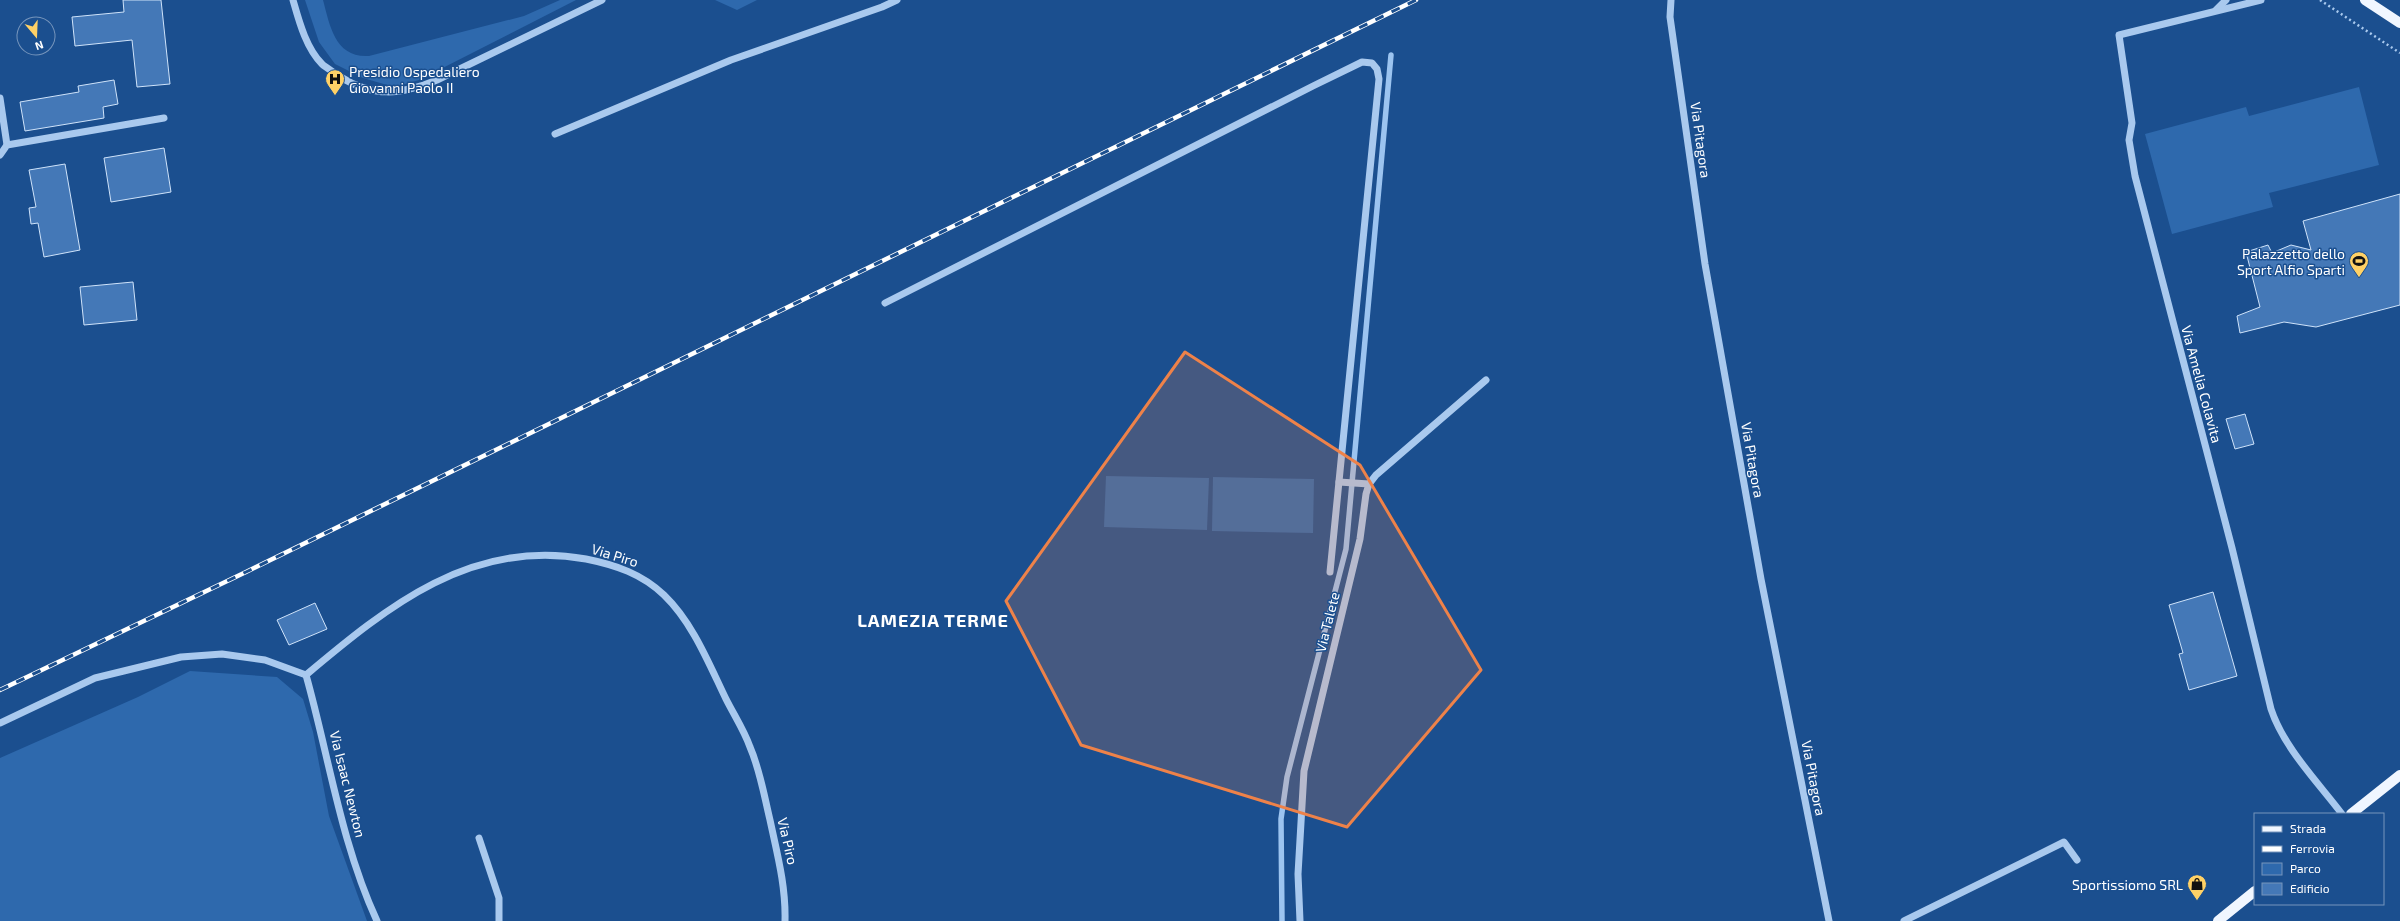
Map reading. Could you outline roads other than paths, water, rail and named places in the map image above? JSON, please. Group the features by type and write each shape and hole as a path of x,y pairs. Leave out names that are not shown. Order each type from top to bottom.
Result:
{"main road":[{"path":"2365,0 2400,23"},
{"path":"2352,813 2400,775"},
{"path":"2218,921 2254,892"}],"street":[{"path":"293,0 308,44 322,64 354,86 375,91 395,93 416,89 437,80 602,0"},
{"path":"555,134 731,60 882,7 897,0"},
{"name":"Via Pitagora","path":"1671,0 1670,17 1706,264 1761,579 1829,921"},
{"path":"2216,10 2226,0"},
{"path":"2216,10 2261,0"},
{"name":"Via Amelia Colavita","path":"2216,10 2119,35 2132,123 2129,140 2134,176 2232,548 2271,709 2277,727 2341,813"},
{"path":"885,303 1313,86 1362,62 1372,63 1377,69 1379,79 1330,572"},
{"path":"0,98 7,145 0,155"},
{"path":"7,145 164,118"},
{"path":"1339,482 1369,484 1376,474 1486,380"},
{"name":"Via Talete","path":"1300,921 1298,874 1304,771 1360,538 1369,484"},
{"name":"Via Piro","path":"306,675 345,642 413,593 456,572 511,556 562,555 607,563 642,577 665,596 694,635 750,745 759,770 783,877 785,921"},
{"path":"0,724 95,678 181,657 222,654 265,660 306,675"},
{"name":"Via Isaac Newton","path":"306,675 322,730 341,821 377,921"},
{"path":"479,838 499,898 499,921"},
{"path":"1904,921 2064,842 2077,860"}],"waterway":[{"path":"1282,921 1281,819 1287,777 1346,549 1391,55"}],"railway":[{"path":"0,690 246,572 1416,0"}],"place":[{"name":"Presidio Ospedaliero Giovanni Paolo II","path":"335,96"},
{"name":"Palazzetto dello Sport Alfio Sparti","path":"2359,278"},
{"name":"Sportissiomo SRL","path":"2197,901"}],"district":[{"name":"LAMEZIA TERME","path":"933,620"}]}
